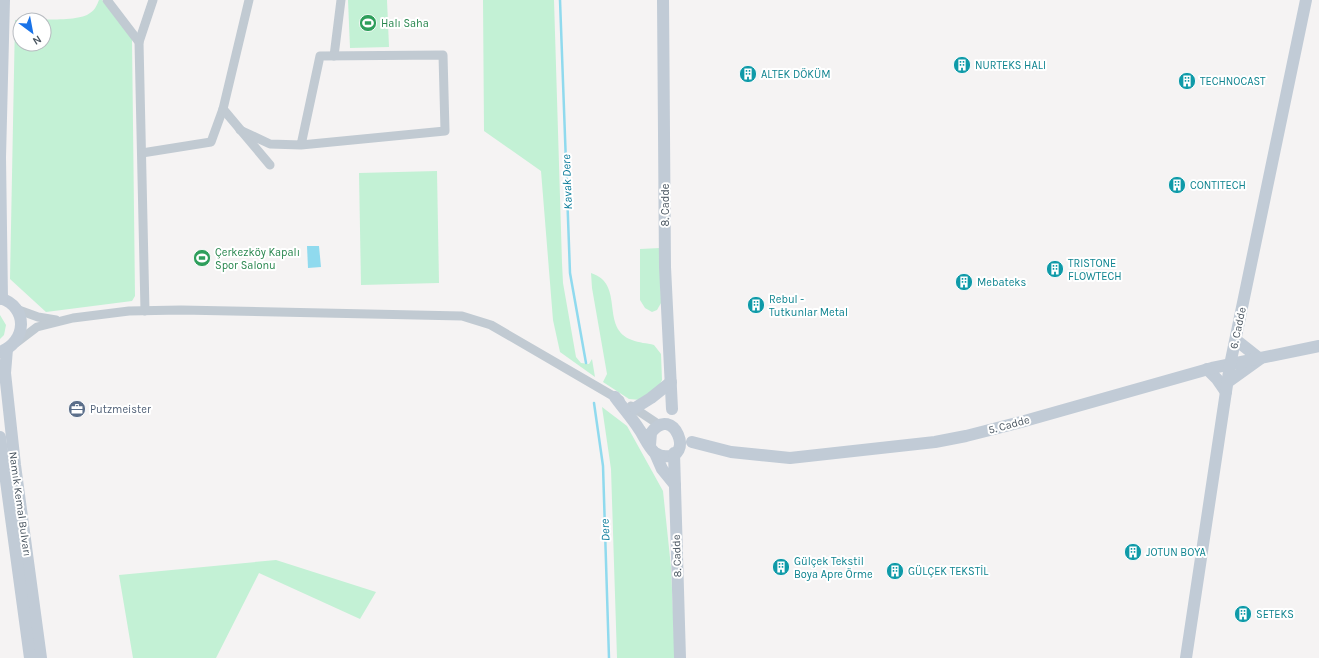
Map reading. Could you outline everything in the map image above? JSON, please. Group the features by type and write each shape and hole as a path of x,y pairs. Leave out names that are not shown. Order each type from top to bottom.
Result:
{"street":[{"path":"4,0 2,16 0,157 1,299 10,303 16,309 38,317 62,321"},
{"path":"107,0 139,42"},
{"path":"145,311 139,42 153,0"},
{"path":"142,153 211,142 222,109 249,0"},
{"path":"334,56 341,0"},
{"name":"8. Cadde","path":"663,0 665,268 670,382 672,409 677,430"},
{"name":"6. Cadde","path":"1186,658 1230,365 1306,0"},
{"path":"240,130 270,144 301,146 445,132 443,55 320,56 301,146"},
{"path":"222,109 270,165"},
{"name":"Namık Kemal Bulvarı","path":"16,309 20,318 21,327 19,336 7,348 5,373 15,465 41,658"},
{"path":"7,348 37,327 62,321 129,311 462,316 491,325 635,408 661,426 666,425 677,430 692,442 666,456 652,449"},
{"path":"1207,369 1227,387 1260,359 1236,340"},
{"name":"5. Cadde","path":"692,442 731,452 790,458 935,442 1021,422 1207,369 1319,346"},
{"path":"635,408 651,398 670,382"},
{"path":"615,397 652,449 662,469 675,485"},
{"path":"652,449 651,433 661,426 672,409"},
{"path":"677,430 681,441 677,450"},
{"name":"Namık Kemal Bulvarı","path":"0,437 3,485 30,658"},
{"name":"8. Cadde","path":"677,450 675,485 680,658"}],"green space":[{"path":"99,0 102,0 132,39 135,296 132,301 46,312 10,279 14,52 52,52 52,20 84,16 92,12"},
{"name":"Halı Saha","path":"348,0 387,0 389,47 350,48"},
{"path":"483,0 554,0 563,283 576,357 581,363 589,364 592,359 595,377 560,352 553,320 541,171 484,131"},
{"path":"437,171 439,283 361,285 359,173"},
{"path":"660,248 661,303 657,310 652,312 645,308 640,300 640,249"},
{"path":"591,273 601,279 608,286 614,316 617,326 622,334 632,340 654,345 661,354 662,380 660,384 641,400 629,399 603,382 607,374 592,288"},
{"path":"0,315 6,325 4,335 0,339"},
{"path":"602,407 627,426 663,491 671,567 675,658 617,658 611,469"},
{"path":"276,560 376,592 360,619 259,573 216,658 133,658 119,575"}],"water":[{"path":"307,246 319,246 321,267 308,268"}],"waterway":[{"name":"Kavak Dere","path":"560,0 570,273 586,363"},
{"name":"Dere","path":"594,403 603,466 609,658"}],"place":[{"name":"Halı Saha","path":"368,23"},
{"name":"NURTEKS HALI","path":"962,65"},
{"name":"ALTEK DÖKÜM","path":"748,74"},
{"name":"TECHNOCAST","path":"1187,81"},
{"name":"CONTITECH","path":"1177,185"},
{"name":"Çerkezköy Kapalı Spor Salonu","path":"202,258"},
{"name":"TRISTONE FLOWTECH","path":"1055,269"},
{"name":"Mebateks","path":"964,282"},
{"name":"Rebul - Tutkunlar Metal","path":"756,305"},
{"name":"Putzmeister","path":"77,409"},
{"name":"JOTUN BOYA","path":"1133,552"},
{"name":"Gülçek Tekstil Boya Apre Örme","path":"781,567"},
{"name":"GÜLÇEK TEKSTİL","path":"895,571"},
{"name":"SETEKS","path":"1243,614"}]}
